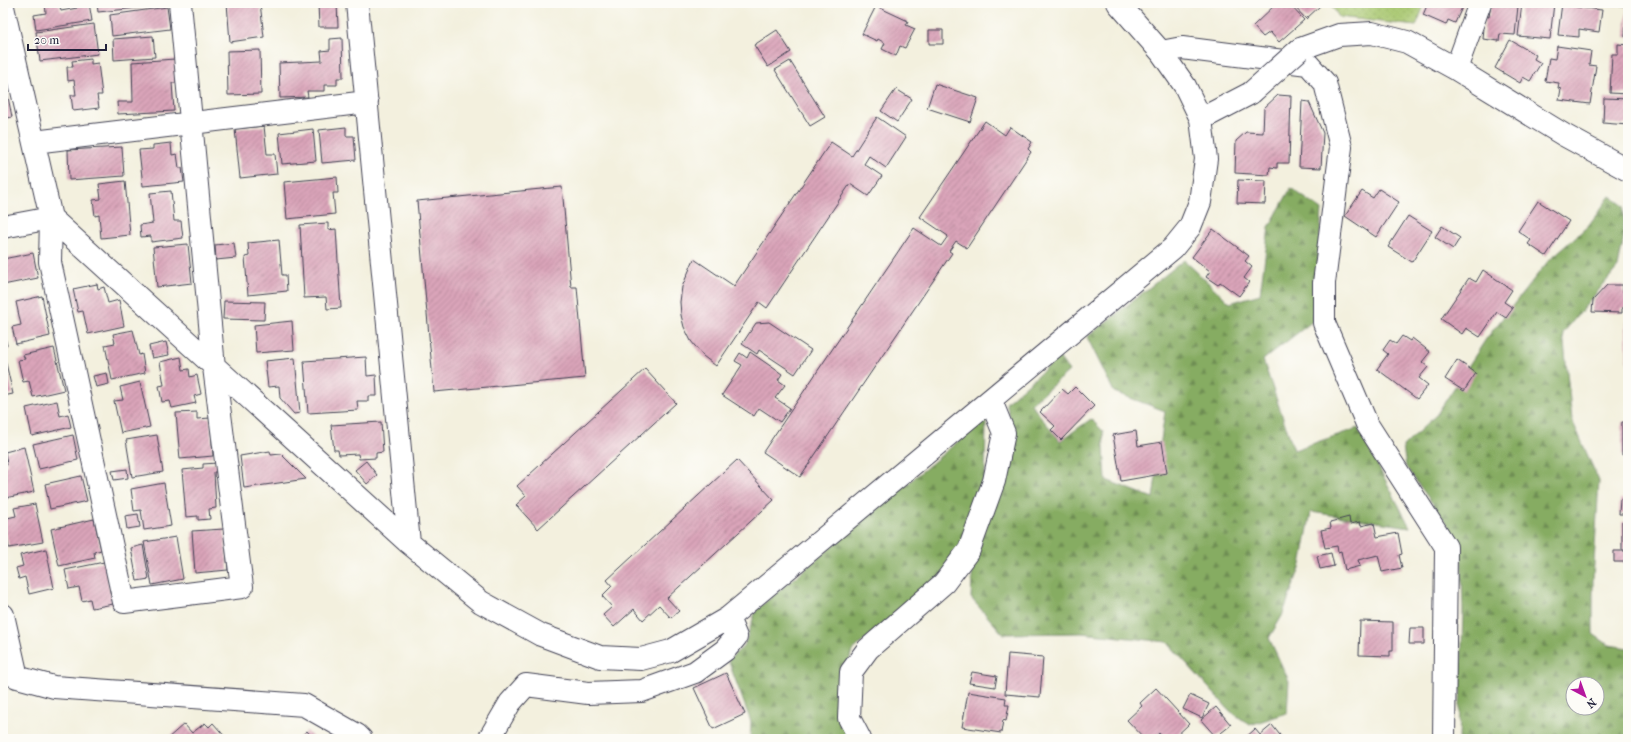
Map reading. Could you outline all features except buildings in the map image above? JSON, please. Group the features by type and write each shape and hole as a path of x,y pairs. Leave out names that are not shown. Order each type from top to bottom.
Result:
{"street":[{"path":"3,7 51,218 50,262 124,602 242,587 214,367 180,3"},
{"path":"357,3 409,543"},
{"path":"51,218 409,543 481,602 541,635 600,657 641,659 671,651 728,618 991,401 1173,248 1190,227 1200,202 1206,159 1200,119 1185,86 1160,52 1118,3"},
{"path":"1456,69 1480,3"},
{"path":"1200,119 1251,93 1300,49 1339,35 1372,33 1407,42 1456,69 1564,135 1628,170"},
{"path":"1160,52 1182,48 1308,64 1325,83 1341,147 1324,283 1324,323 1367,424 1446,547 1444,739"},
{"path":"34,142 367,102"},
{"path":"3,228 51,218"},
{"path":"860,739 849,718 851,672 868,649 944,583 969,550 994,481 1004,433 991,401"},
{"path":"3,614 10,674 54,687 304,706 357,735 361,739"},
{"path":"489,739 510,703 526,685 588,693 642,691 695,672 726,650 736,637 728,618"}],"green space":[{"path":"1330,3 1425,3 1416,26 1339,17"},
{"path":"1291,188 1322,210 1313,321 1263,360 1294,450 1358,428 1410,527 1311,512 1301,565 1282,616 1269,638 1289,681 1287,713 1250,725 1230,711 1167,642 1082,633 1003,634 971,598 973,556 1014,433 1006,403 1059,357 1069,371 1031,404 1060,441 1091,419 1103,431 1106,480 1153,498 1165,411 1114,392 1087,337 1184,260 1230,303 1260,294 1269,227"},
{"path":"1610,196 1624,206 1623,241 1618,267 1563,333 1572,420 1599,481 1593,580 1593,634 1609,645 1628,648 1628,739 1459,739 1463,612 1461,543 1406,467 1403,447 1437,414 1486,339 1549,260 1588,226"},
{"path":"986,418 985,480 971,536 942,574 852,651 838,697 852,739 750,739 751,722 728,660 744,646 756,610"}]}
